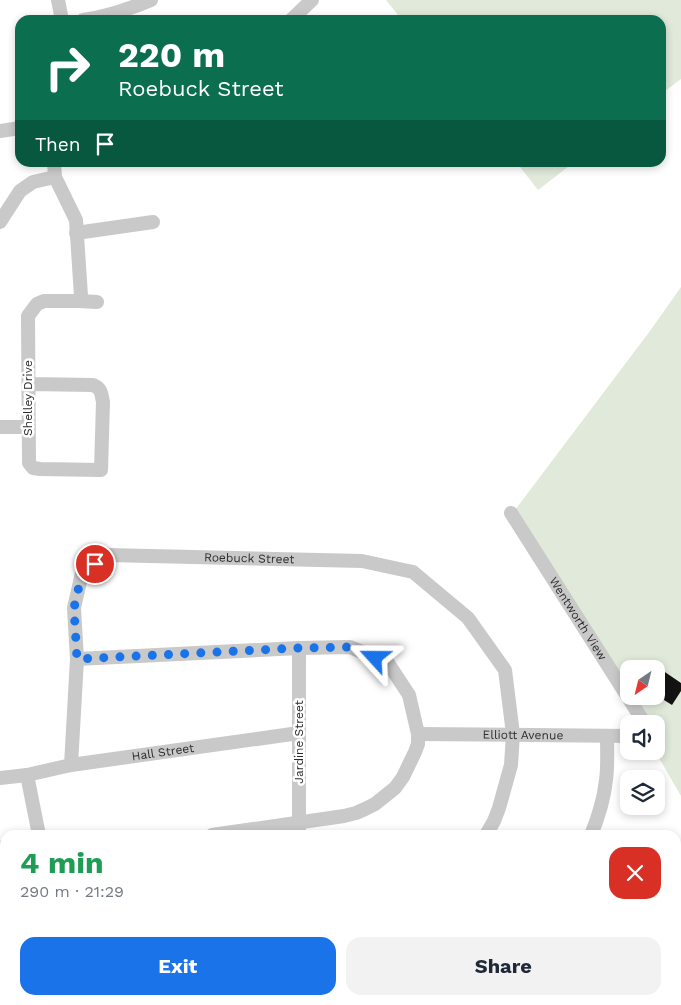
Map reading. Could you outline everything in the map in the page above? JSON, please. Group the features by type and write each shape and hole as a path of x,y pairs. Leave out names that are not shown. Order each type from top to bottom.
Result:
{"street":[{"path":"58,0 61,15"},
{"path":"108,15 151,0"},
{"path":"296,15 312,0"},
{"path":"0,131 15,129"},
{"path":"54,167 55,177 76,220 81,296 79,301"},
{"path":"0,222 20,191 32,182 55,177"},
{"path":"76,233 153,222"},
{"name":"Shelley Drive","path":"29,384 93,385 99,382 103,402 102,470 33,468 29,463 28,316 37,304 44,301 97,302"},
{"path":"0,427 28,428"},
{"name":"Wentworth View","path":"511,513 639,715"},
{"name":"Roebuck Street","path":"71,764 77,659 74,608 82,573 108,555 362,561 413,572 468,618 505,670 513,734 511,765 503,796 489,830"},
{"path":"77,659 350,647 388,663 409,695 418,734 418,744 403,777 395,788 375,804 356,813 299,829 284,830"},
{"name":"Jardine Street","path":"299,648 299,829"},
{"name":"Hall Street","path":"0,778 27,775 71,764 299,733"},
{"name":"Elliott Avenue","path":"418,734 620,736"},
{"path":"593,830 606,782 608,760 607,736"},
{"path":"27,775 38,830"}],"green space":[{"path":"386,0 681,0 681,79 666,90 666,15 398,15"},
{"path":"520,167 568,167 538,190"},
{"path":"681,287 681,796 660,760 665,760 665,715 646,715 639,705 665,705 665,660 620,660 620,675 515,510"}],"building":[{"path":"665,672 681,683 681,691 672,705 665,701"}],"route":[{"path":"95,564 82,573 74,608 77,659 350,647 375,658"}]}
